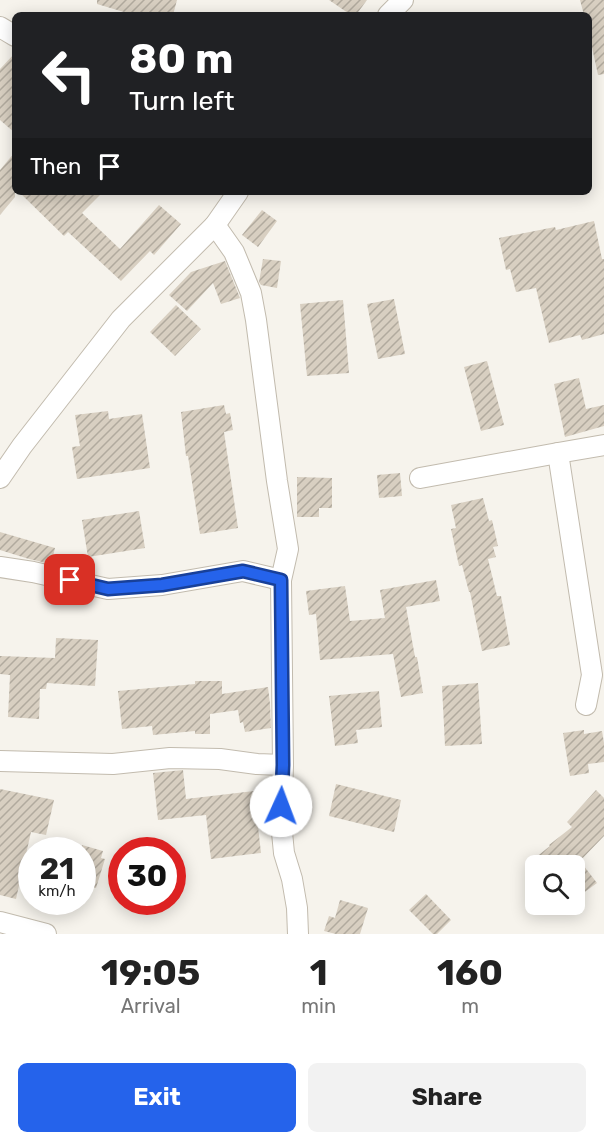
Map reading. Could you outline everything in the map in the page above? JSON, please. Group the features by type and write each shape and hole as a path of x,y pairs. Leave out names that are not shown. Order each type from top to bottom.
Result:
{"street":[{"path":"391,12 403,0"},
{"path":"0,478 22,446 121,319 215,225 236,195"},
{"path":"215,225 234,252 251,293 288,549 281,580 283,765 281,822 284,853 292,879 297,908 298,934"},
{"path":"420,478 604,445"},
{"path":"558,453 592,675 586,705"},
{"path":"0,567 108,589 162,585 243,571 281,580"},
{"path":"0,761 113,764 170,758 220,759 283,765"},
{"path":"0,922 46,934"}],"building":[{"path":"97,0 177,0 174,12 124,12 97,4"},
{"path":"329,0 367,0 358,12 347,12"},
{"path":"580,0 604,0 604,74 598,75 592,47 592,12 583,12"},
{"path":"12,56 12,130 0,120 0,69"},
{"path":"12,156 12,195 15,197 0,215 0,170"},
{"path":"22,195 100,195 82,213 120,249 159,205 181,224 154,255 150,251 121,281 68,232 64,236"},
{"path":"262,210 277,221 258,247 242,235"},
{"path":"594,221 602,259 604,259 604,334 582,340 580,335 549,343 536,288 516,292 510,269 506,270 499,238 555,227 556,230"},
{"path":"263,259 281,261 277,288 261,285 259,282"},
{"path":"225,261 240,298 221,304 213,283 187,311 169,295 191,272"},
{"path":"394,299 405,354 378,359 367,304"},
{"path":"343,300 349,373 307,376 300,304"},
{"path":"176,305 201,329 175,356 150,332"},
{"path":"487,361 504,425 481,431 464,367"},
{"path":"579,378 586,409 604,405 604,426 565,437 554,384"},
{"path":"224,405 226,414 230,413 233,430 224,432 238,528 200,534 188,456 186,456 181,412"},
{"path":"108,411 109,419 142,414 150,468 77,479 72,447 80,446 75,415"},
{"path":"400,473 402,496 379,498 377,475"},
{"path":"297,477 332,478 332,508 319,508 319,517 297,517"},
{"path":"483,498 489,521 492,520 498,546 493,547 496,557 488,559 497,596 501,596 510,645 482,651 470,592 462,565 459,566 451,529 456,528 451,505"},
{"path":"139,511 145,548 88,557 82,520"},
{"path":"0,532 55,548 51,564 0,550"},
{"path":"436,580 440,601 406,607 423,693 401,697 393,654 320,660 316,614 309,615 306,591 345,586 350,621 385,618 380,590"},
{"path":"56,638 98,640 95,686 47,683 46,689 40,689 39,719 8,717 10,675 0,674 0,656 55,658"},
{"path":"195,681 222,681 222,694 268,687 271,728 245,732 243,722 240,723 238,710 210,714 210,734 195,734 195,731 153,735 152,726 122,729 118,691 195,684"},
{"path":"478,683 482,744 445,746 442,686"},
{"path":"379,691 382,727 356,730 358,743 335,746 329,696"},
{"path":"584,730 584,734 602,731 604,762 588,764 589,773 570,776 563,733"},
{"path":"183,770 186,799 254,791 261,853 211,859 206,815 158,820 153,773"},
{"path":"336,784 401,800 394,832 329,816"},
{"path":"0,789 54,800 46,835 31,832 30,837 18,837 16,899 0,895"},
{"path":"596,790 604,798 604,836 585,856 539,855 572,827 567,822"},
{"path":"96,849 103,851 101,858 105,859 96,888"},
{"path":"585,867 597,883 585,892"},
{"path":"426,894 451,920 437,934 433,934 409,910"},
{"path":"340,900 368,908 360,934 336,934 324,931 329,916 335,918"}],"route":[{"path":"70,580 108,589 162,585 243,571 281,580 283,765 281,806"}]}
